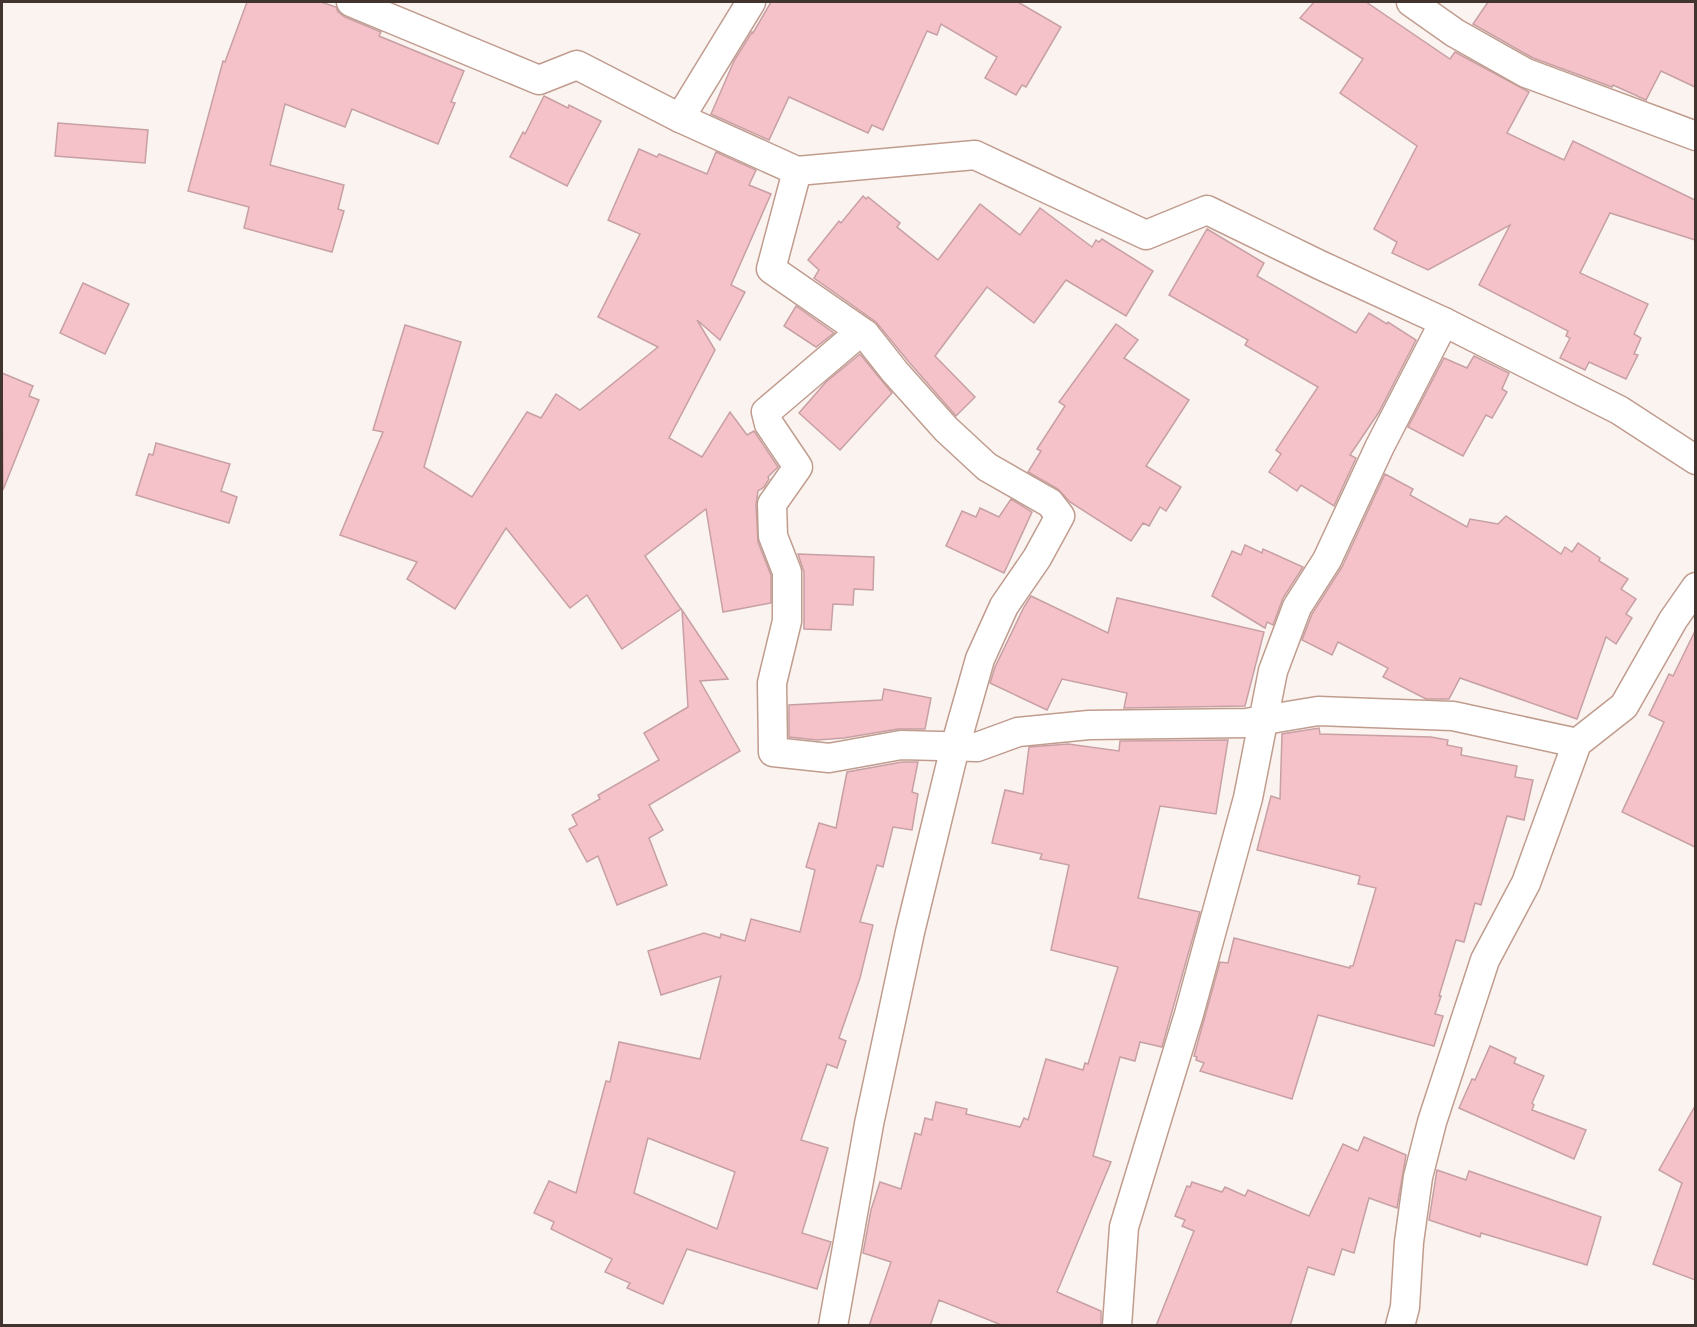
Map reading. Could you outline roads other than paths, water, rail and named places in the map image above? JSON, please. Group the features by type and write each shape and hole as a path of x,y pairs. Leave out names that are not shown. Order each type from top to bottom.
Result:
{"street":[{"path":"351,2 539,80 577,65 680,118 797,171 975,155 1146,235 1208,210 1320,265 1444,321 1619,410 1695,460"},
{"path":"680,118 751,2"},
{"path":"1412,2 1455,33 1526,73 1695,136"},
{"path":"797,171 771,269 865,334 895,372 946,429 987,468 1050,503 1060,516 1037,558 1004,606 980,659 955,747 907,943 870,1124 834,1326"},
{"path":"1118,1326 1124,1227 1189,1014 1248,798 1273,671 1296,607 1327,560 1380,446 1444,321"},
{"path":"865,334 853,338 766,412 769,424 798,467 772,504 773,536 787,572 787,621 772,683 772,752 829,758 901,745 977,747 1018,732 1089,725 1245,723 1318,711 1453,716 1577,743"},
{"path":"1400,1326 1405,1307 1409,1242 1418,1177 1432,1122 1485,960 1526,882 1577,743 1624,706 1673,620 1695,587"}]}
